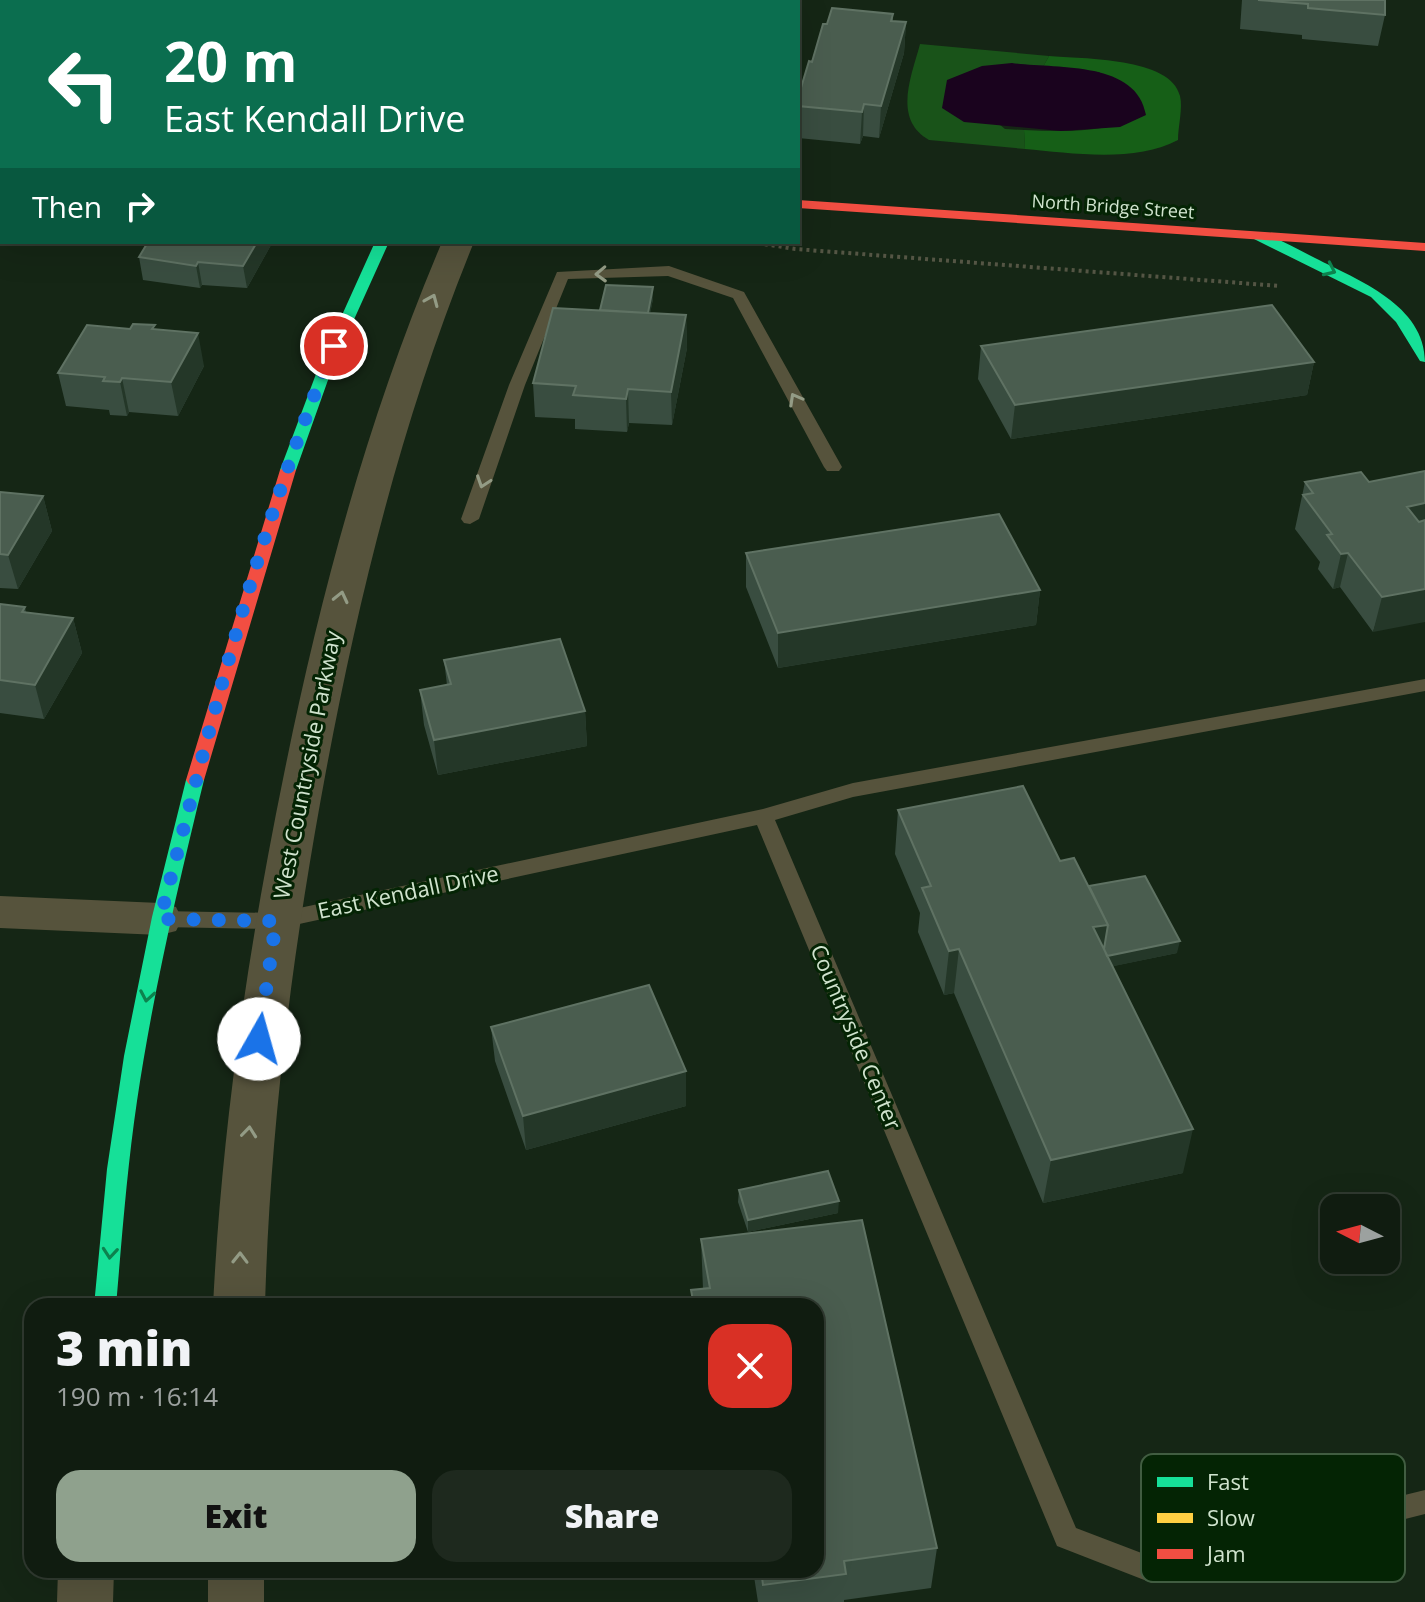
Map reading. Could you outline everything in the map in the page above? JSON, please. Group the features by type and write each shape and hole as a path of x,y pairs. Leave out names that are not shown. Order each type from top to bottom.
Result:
{"main road":[{"name":"North Bridge Street","path":"800,204 1425,247"},
{"path":"1259,236 1376,294 1402,320 1425,358"},
{"path":"106,1298 122,1127 160,919 232,645 301,425 355,294 381,244"}],"street":[{"name":"West Countryside Parkway","path":"239,1298 241,1209 262,1011 276,921 339,602 370,485 409,359 457,244"},
{"name":"East Kendall Drive","path":"0,912 160,919"},
{"path":"85,1602 86,1578"},
{"path":"236,1578 236,1602"}],"lane":[{"path":"470,519 517,385 562,275 669,271 739,295 833,467"},
{"path":"763,816 853,790 1425,685"},
{"name":"East Kendall Drive","path":"160,919 276,921 763,816"},
{"name":"Countryside Center","path":"763,816 1066,1537 1141,1566"},
{"name":"Countryside Center","path":"1405,1507 1425,1502"}],"path":[{"path":"764,244 1283,287"}],"green space":[{"path":"920,44 1049,56 1043,67 994,67 947,81 1005,129 1024,130 1025,149 929,140 918,131 911,120 908,96"},
{"path":"1049,56 1124,62 1160,74 1173,83 1180,96 1178,140 1143,152 1123,154 1025,149 1024,130 1101,128 1145,115 1099,72 1043,67"}],"shaded area":[{"path":"1012,63 1071,68 1111,76 1139,97 1146,115 1120,127 1061,131 964,122 942,108 947,80 982,66"}],"building":[{"path":"1258,0 1385,0 1385,15 1308,8 1308,4"},
{"path":"832,8 893,14 891,21 906,22 881,106 864,104 862,112 800,106 800,91 809,61 812,62 823,24 827,24"},
{"path":"147,244 256,244 243,266 198,262 196,266 139,257"},
{"path":"606,285 653,287 648,313 600,310"},
{"path":"1272,305 1314,362 1015,405 981,346"},
{"path":"553,308 686,315 671,392 628,389 626,399 573,395 576,386 533,383"},
{"path":"133,324 198,333 171,382 122,378 120,382 103,381 105,377 58,373 87,325 130,329"},
{"path":"1425,471 1425,503 1407,507 1419,522 1425,520 1425,589 1382,597 1348,553 1341,554 1327,535 1332,534 1303,495 1313,493 1305,482 1361,472 1369,482"},
{"path":"0,492 43,496 8,555 0,554"},
{"path":"999,514 1040,590 778,633 746,553"},
{"path":"0,604 25,607 22,612 73,618 35,685 0,680"},
{"path":"560,639 585,711 434,740 420,690 451,684 444,660"},
{"path":"1023,786 1060,861 1074,858 1108,925 1093,927 1193,1129 1051,1160 959,949 949,951 922,888 931,886 898,810"},
{"path":"1145,876 1180,941 1107,956 1104,949 1108,925 1089,886"},
{"path":"649,985 686,1071 523,1116 491,1027"},
{"path":"828,1171 839,1201 748,1220 739,1190"},
{"path":"862,1220 937,1548 844,1561 846,1574 824,1577 824,1298 692,1298 691,1290 710,1288 701,1239"},
{"path":"762,1578 816,1578 763,1585"}],"traffic: fast":[{"path":"1259,236 1376,294 1402,320 1425,358"},
{"path":"288,470 326,366 381,244"},
{"path":"106,1298 118,1169 134,1056 162,917 195,780"}],"traffic: jam":[{"path":"800,204 1425,247"},
{"path":"195,780 288,470"}],"route":[{"path":"259,1039 276,921 160,919 232,645 301,425 334,346"}]}
